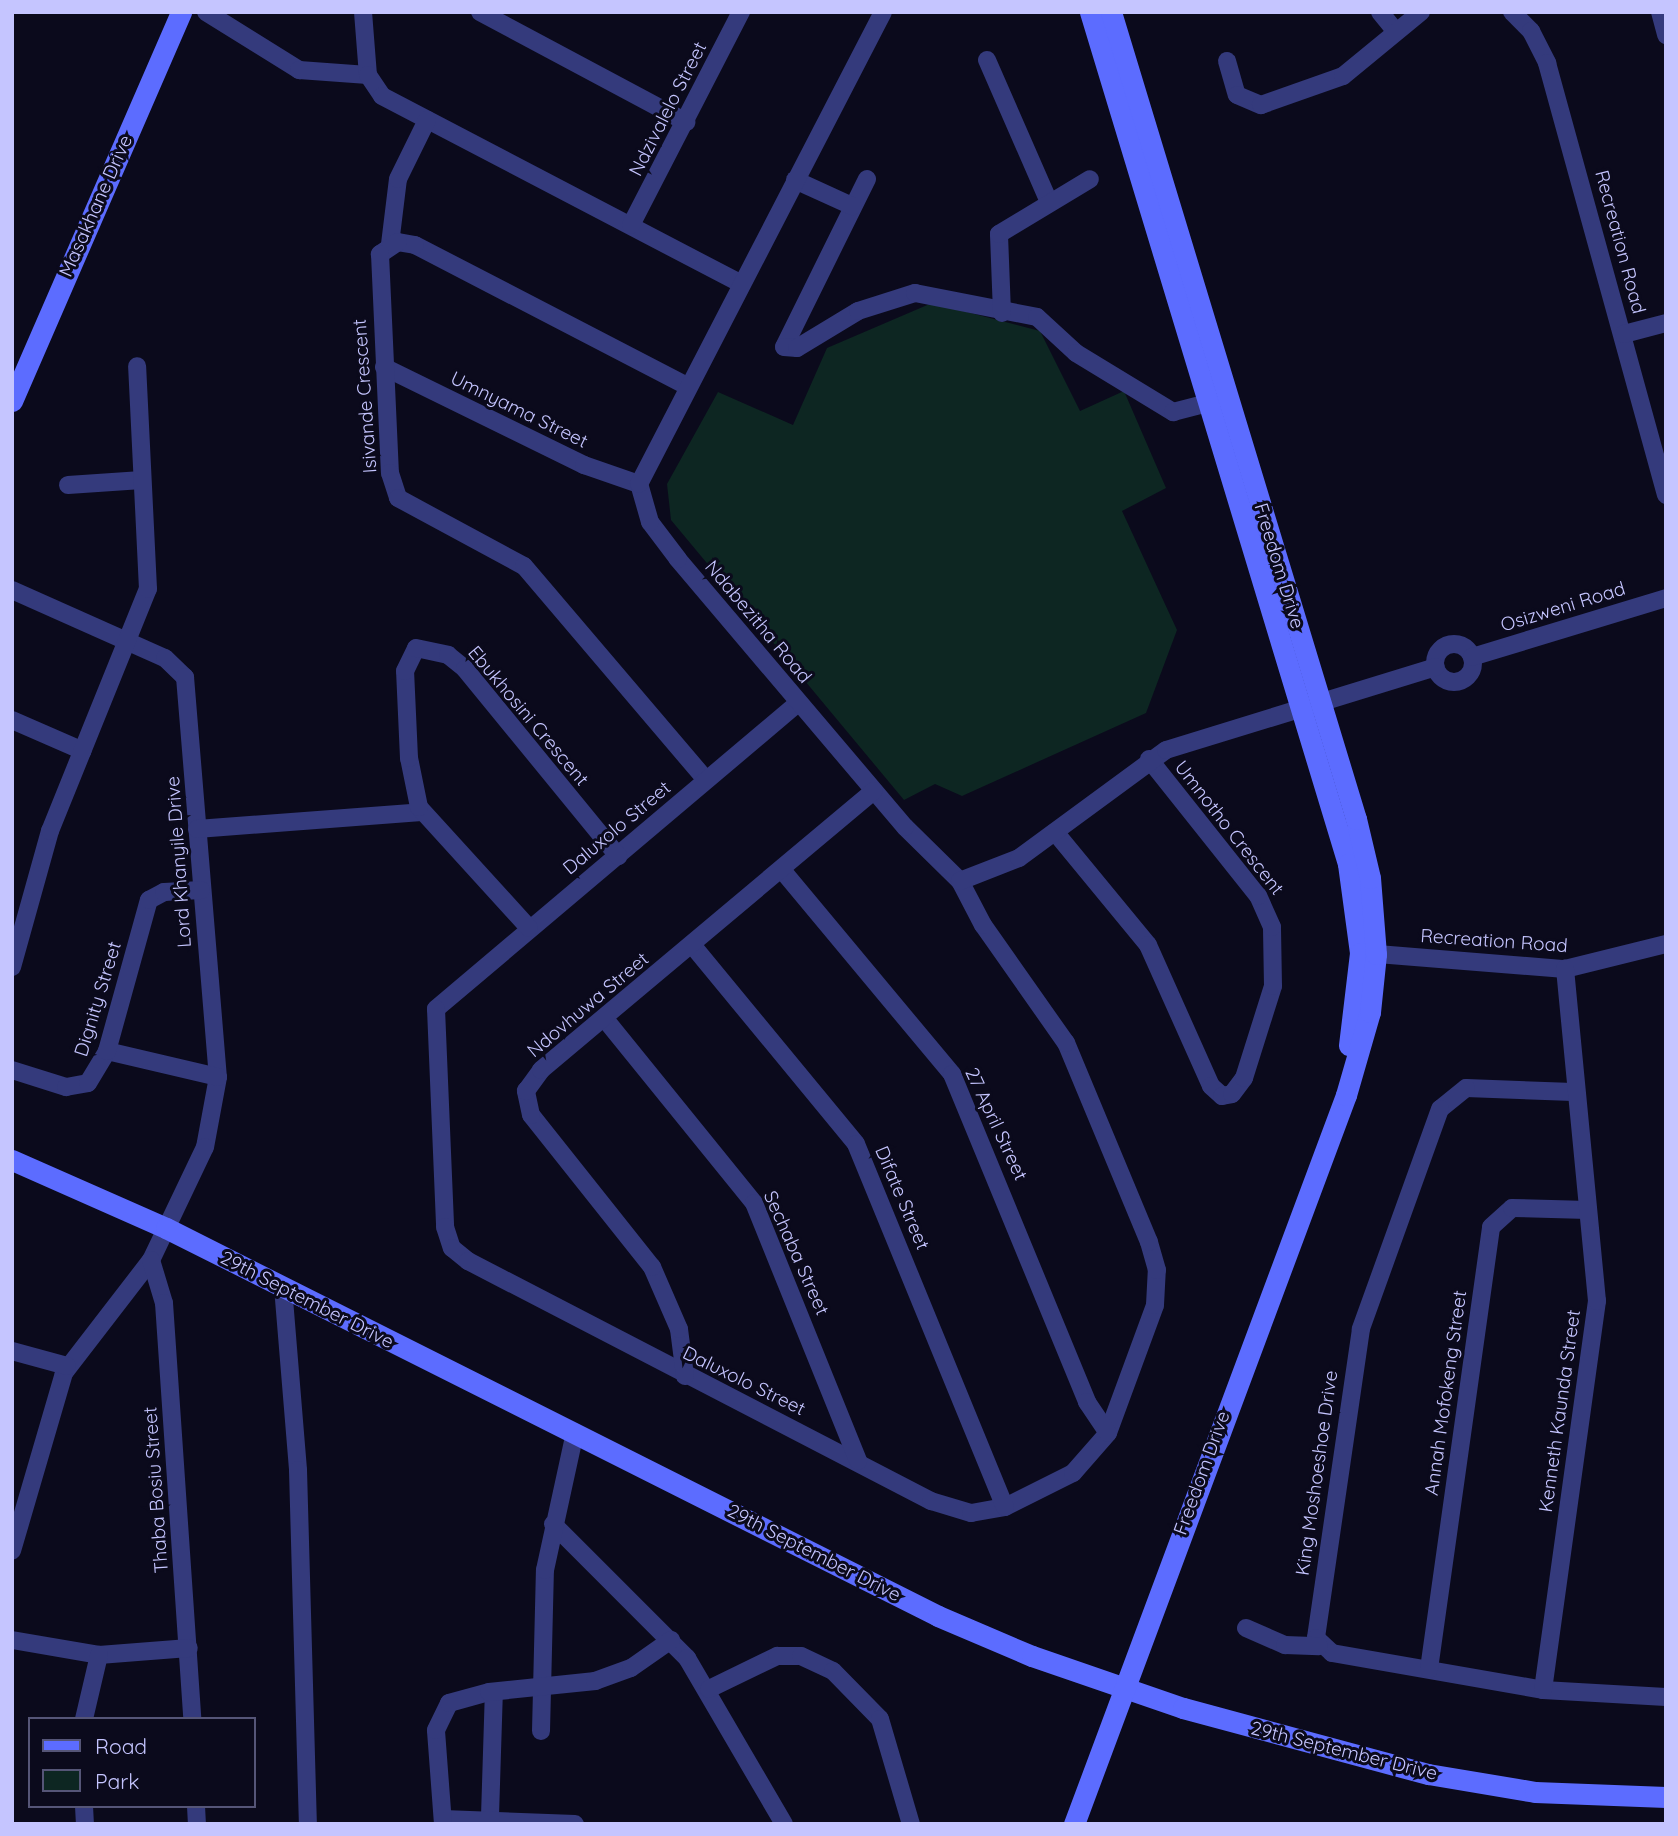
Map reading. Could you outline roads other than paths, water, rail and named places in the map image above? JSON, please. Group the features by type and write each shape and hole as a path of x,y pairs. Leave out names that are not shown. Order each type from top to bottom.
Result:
{"street":[{"name":"Masakhane Drive","path":"12,401 181,12"},
{"path":"206,12 299,70 368,75"},
{"path":"363,12 368,75 377,92 742,284"},
{"path":"480,12 685,122"},
{"path":"639,484 687,386 883,12"},
{"name":"Freedom Drive","path":"1090,12 1212,402 1311,705"},
{"name":"Freedom Drive","path":"1074,1824 1366,1032 1368,954 1311,705 1111,12"},
{"path":"1380,12 1394,29"},
{"path":"1227,61 1237,94 1261,105 1343,76 1394,29 1421,12"},
{"name":"Recreation Road","path":"1512,12 1531,32 1547,64 1660,450 1666,495"},
{"path":"1660,12 1666,35"},
{"name":"Ndzivalelo Street","path":"631,225 685,122 736,14"},
{"path":"987,60 1049,202"},
{"name":"Isivande Crescent","path":"427,120 398,179 390,244 377,261 390,473 398,498 524,566 706,780"},
{"path":"867,179 784,347 802,346 858,311 909,294 1040,319 1076,353 1173,412 1212,402"},
{"path":"1002,313 999,234 1090,179"},
{"path":"795,180 852,206"},
{"path":"390,244 415,245 687,386"},
{"path":"1624,334 1666,323"},
{"path":"12,967 50,831 149,586 136,366"},
{"name":"Umnyama Street","path":"384,367 573,460 639,484"},
{"path":"68,485 142,480"},
{"name":"Ndabezitha Road","path":"639,484 659,536 873,791 960,881"},
{"name":"Lord Khanyile Drive","path":"12,590 171,661 185,677 218,1077 205,1147 151,1260 67,1366"},
{"name":"Osizweni Road","path":"1472,657 1666,598"},
{"path":"1449,645 1463,646 1472,657 1470,672 1459,681 1444,679 1435,667 1437,653 1449,645"},
{"name":"Ebukhosini Crescent","path":"421,812 409,758 405,671 411,653 421,647 465,669 618,856"},
{"path":"960,881 1004,865 1055,832 1149,759 1435,667"},
{"name":"Daluxolo Street","path":"798,703 445,998 432,1020 452,1248 685,1376 950,1508 971,1513 1005,1507 1073,1473 1108,1433 1151,1318 1154,1259 1066,1043 983,925 960,881"},
{"path":"12,720 83,751"},
{"name":"Umnotho Crescent","path":"1055,832 1148,945 1211,1086 1222,1096 1232,1094 1244,1078 1273,986 1272,926 1258,896 1149,759"},
{"name":"Ndovhuwa Street","path":"685,1376 679,1329 646,1257 526,1106 534,1077 693,946 873,791"},
{"path":"197,829 421,812 528,928"},
{"name":"27 April Street","path":"782,870 951,1074 1087,1402 1108,1433"},
{"name":"Dignity Street","path":"12,1070 79,1087 96,1075 107,1051 149,901 164,892 201,890"},
{"name":"Recreation Road","path":"1368,954 1565,969 1666,944"},
{"name":"Difate Street","path":"693,946 856,1144 1005,1507"},
{"name":"Kenneth Kaunda Street","path":"1543,1690 1595,1335 1587,1210 1573,1092 1565,969"},
{"name":"Sechaba Street","path":"605,1019 754,1203 858,1461"},
{"path":"107,1051 218,1077"},
{"name":"King Moshoeshoe Drive","path":"1320,1646 1316,1626 1361,1329 1440,1109 1466,1088 1573,1092"},
{"name":"29th September Drive","path":"12,1160 166,1228 938,1616 1122,1688 1428,1774 1535,1792 1666,1797"},
{"name":"Annah Mofokeng Street","path":"1429,1669 1491,1227 1512,1208 1587,1210"},
{"name":"Thaba Bosiu Street","path":"151,1260 164,1303 192,1717"},
{"path":"283,1287 298,1470 309,1824"},
{"path":"12,1351 67,1366 12,1551"},
{"path":"541,1731 545,1689 544,1582 552,1524 575,1432"},
{"path":"552,1524 671,1640 709,1689 784,1824"},
{"path":"1246,1628 1285,1645 1320,1646 1543,1690 1666,1697"},
{"path":"12,1640 99,1655 189,1648"},
{"path":"575,1824 490,1816 443,1821 440,1715 454,1699 494,1692 545,1689 613,1676 671,1640"},
{"path":"84,1717 99,1655"},
{"path":"709,1689 777,1656 801,1656 834,1671 880,1719 911,1824"},
{"path":"490,1816 494,1692"}]}
